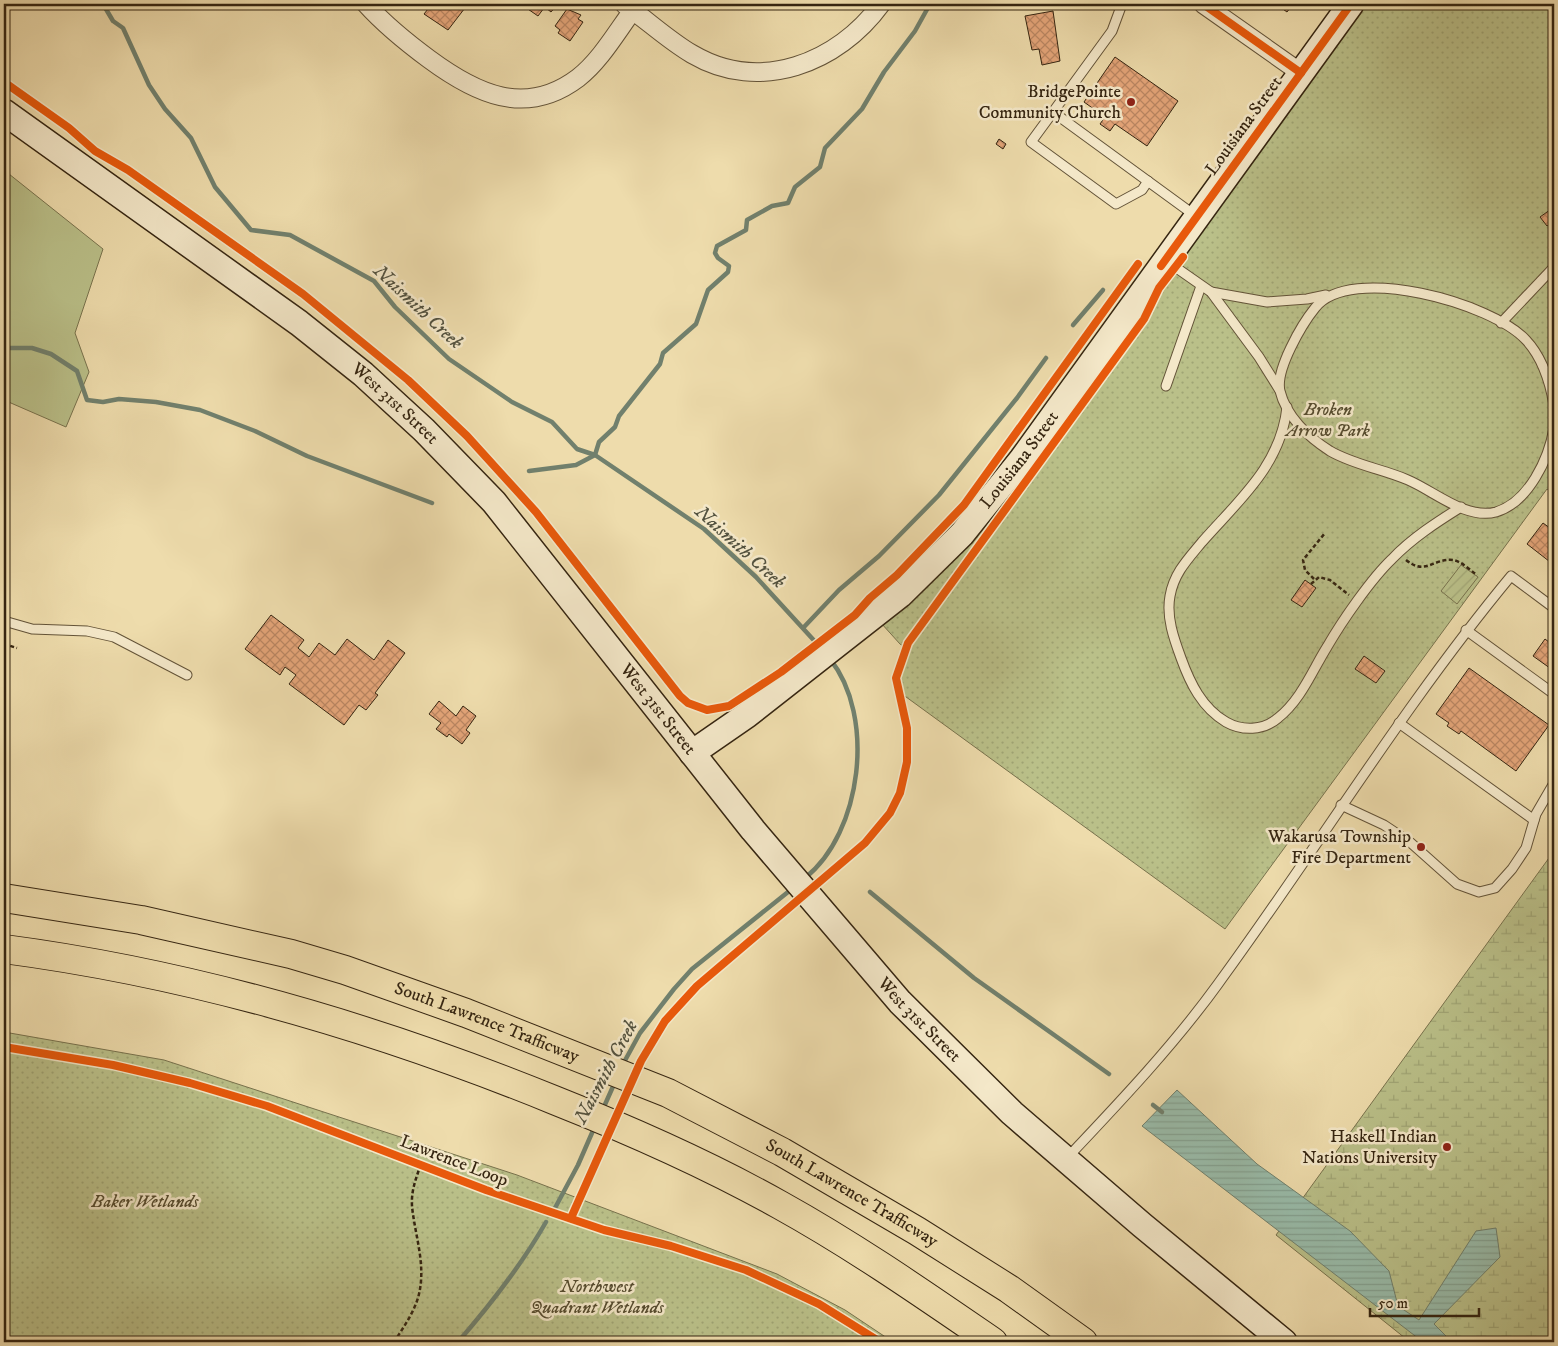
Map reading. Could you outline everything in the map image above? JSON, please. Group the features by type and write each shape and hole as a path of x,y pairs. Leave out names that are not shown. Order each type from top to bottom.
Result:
{"highway":[{"name":"South Lawrence Trafficway","path":"4,898 170,925 291,954 403,990 668,1093 749,1134 892,1216 978,1269 1083,1342"},
{"path":"4,949 122,967 250,997 408,1045 519,1086 641,1135 714,1170 812,1224 891,1273 993,1342"}],"main road":[{"name":"Louisiana Street","path":"692,753 747,715 863,625 920,577 985,508 1351,4"},
{"name":"West 31st Street","path":"4,112 299,323 397,404 494,502 753,830 888,989 1012,1113 1284,1342"}],"street":[{"path":"366,4 404,40 468,86 486,93 524,98 563,88 578,78 593,64 628,7 693,54 735,69 759,71 783,70 800,66 832,51 860,30 881,4"},
{"path":"1203,4 1301,73"}],"lane":[{"path":"1122,4 1112,31 1031,142 1116,204 1142,190 1148,181"},
{"path":"1053,112 1197,217"},
{"path":"1166,260 1210,292 1259,356 1279,389 1296,423 1331,451 1408,480 1462,507 1481,513 1496,512 1509,505 1523,493 1535,478 1552,442 1554,428"},
{"path":"1501,323 1554,267"},
{"path":"1166,386 1202,286"},
{"path":"1210,292 1267,302 1307,299 1370,288 1426,293 1453,301 1501,323 1525,339 1536,352 1551,387 1554,405"},
{"path":"1279,389 1288,356 1301,327 1319,302 1330,295"},
{"path":"1287,407 1285,425 1268,466 1180,568 1174,580 1169,613 1174,638 1188,678 1211,711 1225,721 1237,727 1251,729 1264,727 1290,708 1327,646 1358,602 1398,553 1436,522 1462,507"},
{"path":"1066,1160 1218,985 1399,723 1466,630 1511,576 1554,608"},
{"path":"4,621 32,630 87,631 114,637 187,675"},
{"path":"1466,630 1554,694"},
{"path":"1399,723 1534,820"},
{"path":"1341,805 1384,825 1411,843 1458,884 1479,892 1495,888 1512,869 1526,848 1534,820 1554,783"}],"path":[{"path":"1314,579 1305,570 1303,560 1325,533"},
{"path":"1398,553 1414,566 1421,568 1456,560 1477,575"},
{"path":"1311,584 1314,579 1319,577 1330,580 1358,602"},
{"path":"4,644 17,648"},
{"path":"394,1342 411,1316 418,1299 421,1281 422,1265 412,1204 413,1187 421,1164"}],"green space":[{"name":"Broken Arrow Park","path":"1363,4 1554,4 1554,494 1547,489 1225,929 902,694 901,671 909,650 900,644 881,623"},
{"path":"4,170 103,249 75,333 89,372 66,427 4,400"},
{"path":"1461,565 1478,577 1457,604 1441,591"},
{"name":"Haskell Indian Nations University","path":"1554,851 1554,1342 1410,1342 1276,1235"},
{"name":"Baker Wetlands","path":"4,1032 164,1060 517,1175 777,1274 845,1310 893,1342 4,1342"}],"shaded area":[{"path":"1177,1090 1257,1164 1350,1231 1389,1271 1398,1306 1419,1320 1476,1231 1496,1228 1500,1257 1434,1324 1452,1342 1423,1342 1142,1126"}],"building":[{"path":"432,4 468,4 448,30 424,14"},
{"path":"523,4 547,4 538,16"},
{"path":"549,4 558,4 551,12 546,8"},
{"path":"1276,4 1293,4 1287,12"},
{"path":"567,9 581,15 578,19 583,22 570,41 558,33 560,30 555,26"},
{"path":"1053,11 1060,61 1042,65 1039,49 1032,50 1025,16"},
{"name":"BridgePointe Community Church","path":"1115,57 1178,101 1147,146 1115,124 1110,131 1100,124 1105,117 1084,102"},
{"path":"999,139 1006,144 1003,149 996,144"},
{"path":"1554,207 1554,221 1547,226 1540,217"},
{"path":"1543,523 1554,531 1554,565 1527,544"},
{"path":"1305,580 1316,588 1302,607 1291,600"},
{"path":"271,615 304,640 298,648 309,657 319,643 335,655 347,639 374,660 388,640 405,653 375,693 378,695 366,710 359,705 344,725 289,684 296,675 285,667 280,675 245,649"},
{"path":"1545,639 1554,646 1554,671 1533,656"},
{"path":"1364,656 1385,671 1376,683 1355,669"},
{"path":"1469,668 1549,725 1516,771 1461,731 1459,734 1447,726 1449,723 1436,714"},
{"path":"439,701 456,716 463,706 476,716 466,730 470,733 462,744 449,734 447,737 436,729 441,723 429,714"}],"waterway":[{"name":"Naismith Creek","path":"103,4 113,21 123,28 149,85 165,109 191,138 215,187 251,230 290,235 374,281 395,307 449,359 512,402 552,422 577,449 595,455 704,529 756,577 820,647"},
{"path":"529,471 576,465 595,455 599,442 615,427 619,416 660,364 663,353 696,324 708,290 728,272 729,266 718,258 715,253 717,246 746,230 747,220 772,206 788,203 795,187 820,167 825,148 862,109 884,72 915,31 930,4"},
{"path":"1073,325 1103,290"},
{"path":"4,348 32,348 51,354 77,371 87,400 103,402 119,399 156,402 200,410 255,431 307,456 432,503"},
{"path":"804,627 839,590 879,556 939,495 1017,398 1046,358"},
{"name":"Naismith Creek","path":"805,878 824,858 839,833 850,804 856,773 857,741 854,711 844,683 830,659"},
{"name":"Naismith Creek","path":"622,1066 640,1033 692,969 793,888"},
{"path":"870,892 974,978 1109,1074"},
{"name":"Naismith Creek","path":"603,1109 615,1082"},
{"path":"1153,1105 1162,1112"},
{"name":"Naismith Creek","path":"555,1208 578,1165 595,1126"},
{"name":"Naismith Creek","path":"458,1342 505,1284 546,1222"}],"cycle path":[{"path":"1203,4 1301,73"},
{"path":"1161,266 1351,4"},
{"path":"4,82 69,128 95,151 128,170 303,294 408,380 467,436 536,512 680,696 688,703 707,710 729,706 781,672 855,615 870,598 897,575 964,505 1138,264"},
{"path":"571,1218 641,1061 665,1021 697,986 865,843 890,813 900,793 907,762 907,728 896,678 908,643 1144,319 1159,288 1183,257"},
{"name":"Lawrence Loop","path":"4,1047 113,1065 190,1083 267,1106 486,1190 604,1230 671,1246 746,1270 819,1304 880,1342"}],"place":[{"name":"BridgePointe Community Church","path":"1131,102"},
{"name":"Wakarusa Township Fire Department","path":"1421,847"},
{"name":"Haskell Indian Nations University","path":"1447,1147"}],"park label":[{"name":"Northwest Quadrant Wetlands","path":"597,1297"}]}
